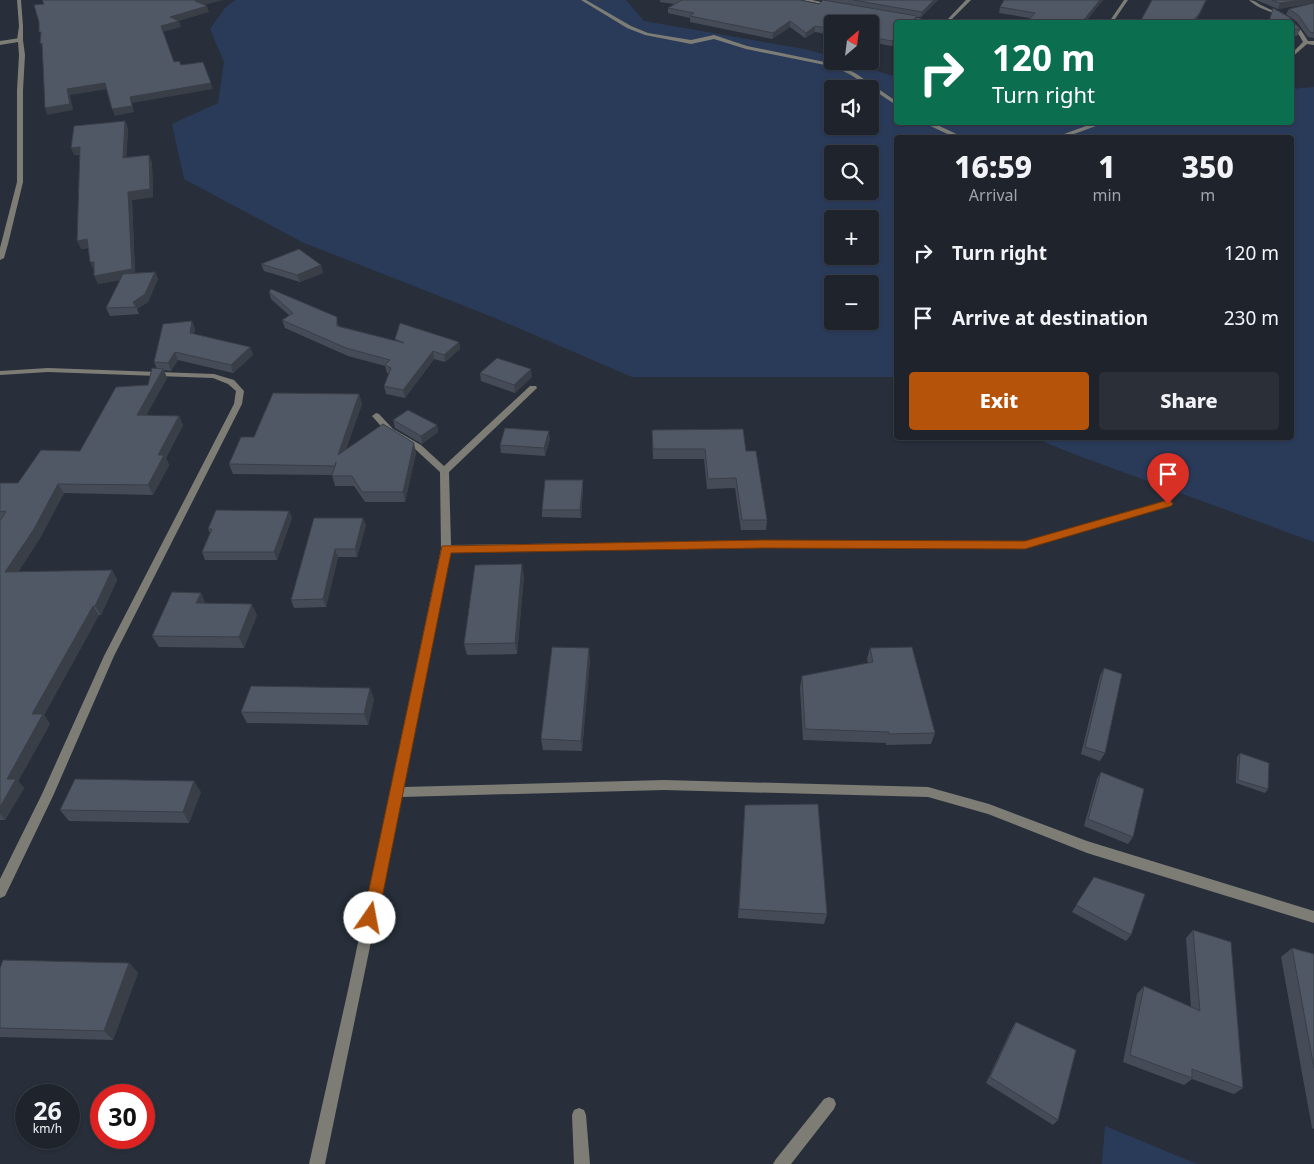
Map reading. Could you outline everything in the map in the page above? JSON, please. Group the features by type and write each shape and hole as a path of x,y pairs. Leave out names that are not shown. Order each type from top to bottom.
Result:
{"street":[{"path":"0,258 20,182 22,55 18,0"},
{"path":"584,0 629,27 647,34 691,42 714,37 746,47 837,66 853,74 894,102"},
{"path":"805,0 842,7"},
{"path":"949,20 969,0"},
{"path":"1112,20 1126,0"},
{"path":"1251,0 1262,8 1276,12 1290,20"},
{"path":"1276,12 1285,10"},
{"path":"898,16 923,20"},
{"path":"1294,24 1306,42 1314,43"},
{"path":"0,43 20,40"},
{"path":"1294,54 1306,42"},
{"path":"932,125 955,135"},
{"path":"1065,135 1095,125"},
{"path":"0,373 48,370 214,376 231,382 240,391 238,404 108,656 47,796 0,892"},
{"path":"444,471 533,388"},
{"path":"317,1164 446,549 444,471 418,447 390,431 376,416"},
{"path":"446,549 764,544 1025,545 1168,504"},
{"path":"396,792 664,785 928,792 989,809 1086,848 1314,916"},
{"path":"781,1164 829,1104"},
{"path":"579,1115 582,1164"}],"shaded area":[{"path":"235,0 626,0 644,21 809,50 824,55 824,70 874,70 894,76 894,125 1294,125 1294,89 1314,87 1314,542 1040,440 1294,440 1294,135 894,135 894,377 632,377 495,318 302,242 184,179 172,124 218,103 224,62 210,29 225,8"},
{"path":"1105,1126 1197,1164 1102,1164"}],"building":[{"path":"42,0 199,0 195,1 207,6 170,17 179,21 161,26 174,62 179,61 181,65 203,62 211,83 130,97 132,106 112,109 105,83 67,89 70,104 45,108 42,43 40,44 41,32 39,32 39,22 34,5 44,4"},
{"path":"682,0 800,0 819,4 823,0 917,16 913,20 894,20 894,39 892,41 879,39 879,15 824,15 824,28 815,26 806,33 790,21 773,33 690,16 694,13 668,8"},
{"path":"853,0 934,0 922,12"},
{"path":"1004,0 1100,0 1084,20 1029,20 1035,13 1000,7"},
{"path":"1152,0 1206,0 1194,20 1141,20"},
{"path":"1272,0 1301,0 1280,3"},
{"path":"1314,3 1314,33 1310,32 1299,16 1289,9"},
{"path":"1273,8 1292,20 1270,20"},
{"path":"1294,23 1300,30 1294,29"},
{"path":"125,121 123,158 149,155 150,189 128,192 132,269 94,276 94,262 90,262 87,239 77,241 80,147 71,148 74,126"},
{"path":"299,249 321,265 297,275 261,264"},
{"path":"155,272 145,294 133,302 136,307 106,308 123,274"},
{"path":"271,289 337,317 337,326 404,343 395,339 400,323 459,342 444,355 433,351 403,390 384,386 391,368 385,365 390,360 346,348 282,320 293,313 269,292"},
{"path":"192,321 190,333 250,347 231,365 175,352 168,363 154,362 163,324"},
{"path":"497,358 531,369 514,385 480,373"},
{"path":"152,368 163,369 137,415 179,416 158,455 164,455 148,485 58,484 34,529 5,572 112,570 95,606 93,606 32,714 43,714 7,779 16,779 0,807 0,521 6,511 0,512 0,483 18,483 41,450 80,451 116,387 148,385"},
{"path":"273,393 359,394 338,455 383,424 414,443 403,492 362,492 352,476 332,476 335,466 229,464 241,437 254,437"},
{"path":"408,410 437,425 421,436 393,420"},
{"path":"505,428 549,431 544,448 500,445"},
{"path":"743,429 746,451 756,451 767,520 742,520 736,478 708,479 705,449 653,449 652,430"},
{"path":"545,480 583,480 580,510 542,510"},
{"path":"216,510 289,511 274,552 202,552 212,529 208,529"},
{"path":"314,518 363,518 355,549 335,549 323,599 291,600"},
{"path":"522,564 515,643 464,644 475,565"},
{"path":"172,592 201,593 196,603 252,604 239,637 152,636"},
{"path":"552,647 589,648 581,741 541,739"},
{"path":"912,647 935,733 889,734 889,732 805,729 802,676 873,662 870,648"},
{"path":"1104,668 1122,674 1105,753 1085,747"},
{"path":"251,686 370,688 364,714 241,712"},
{"path":"1240,753 1269,763 1268,789 1238,780"},
{"path":"1101,772 1144,789 1133,837 1088,819"},
{"path":"75,779 194,781 183,812 60,810"},
{"path":"818,804 827,914 739,909 745,805"},
{"path":"1094,877 1145,894 1131,935 1076,905"},
{"path":"1193,930 1231,942 1243,1088 1192,1069 1192,1078 1130,1055 1144,986 1200,1011"},
{"path":"1292,948 1314,954 1314,1068"},
{"path":"3,960 129,963 104,1031 0,1028 0,968"},
{"path":"1016,1022 1076,1050 1058,1120 990,1077"}],"route":[{"path":"370,918 446,549 764,544 1025,545 1168,504"}]}
